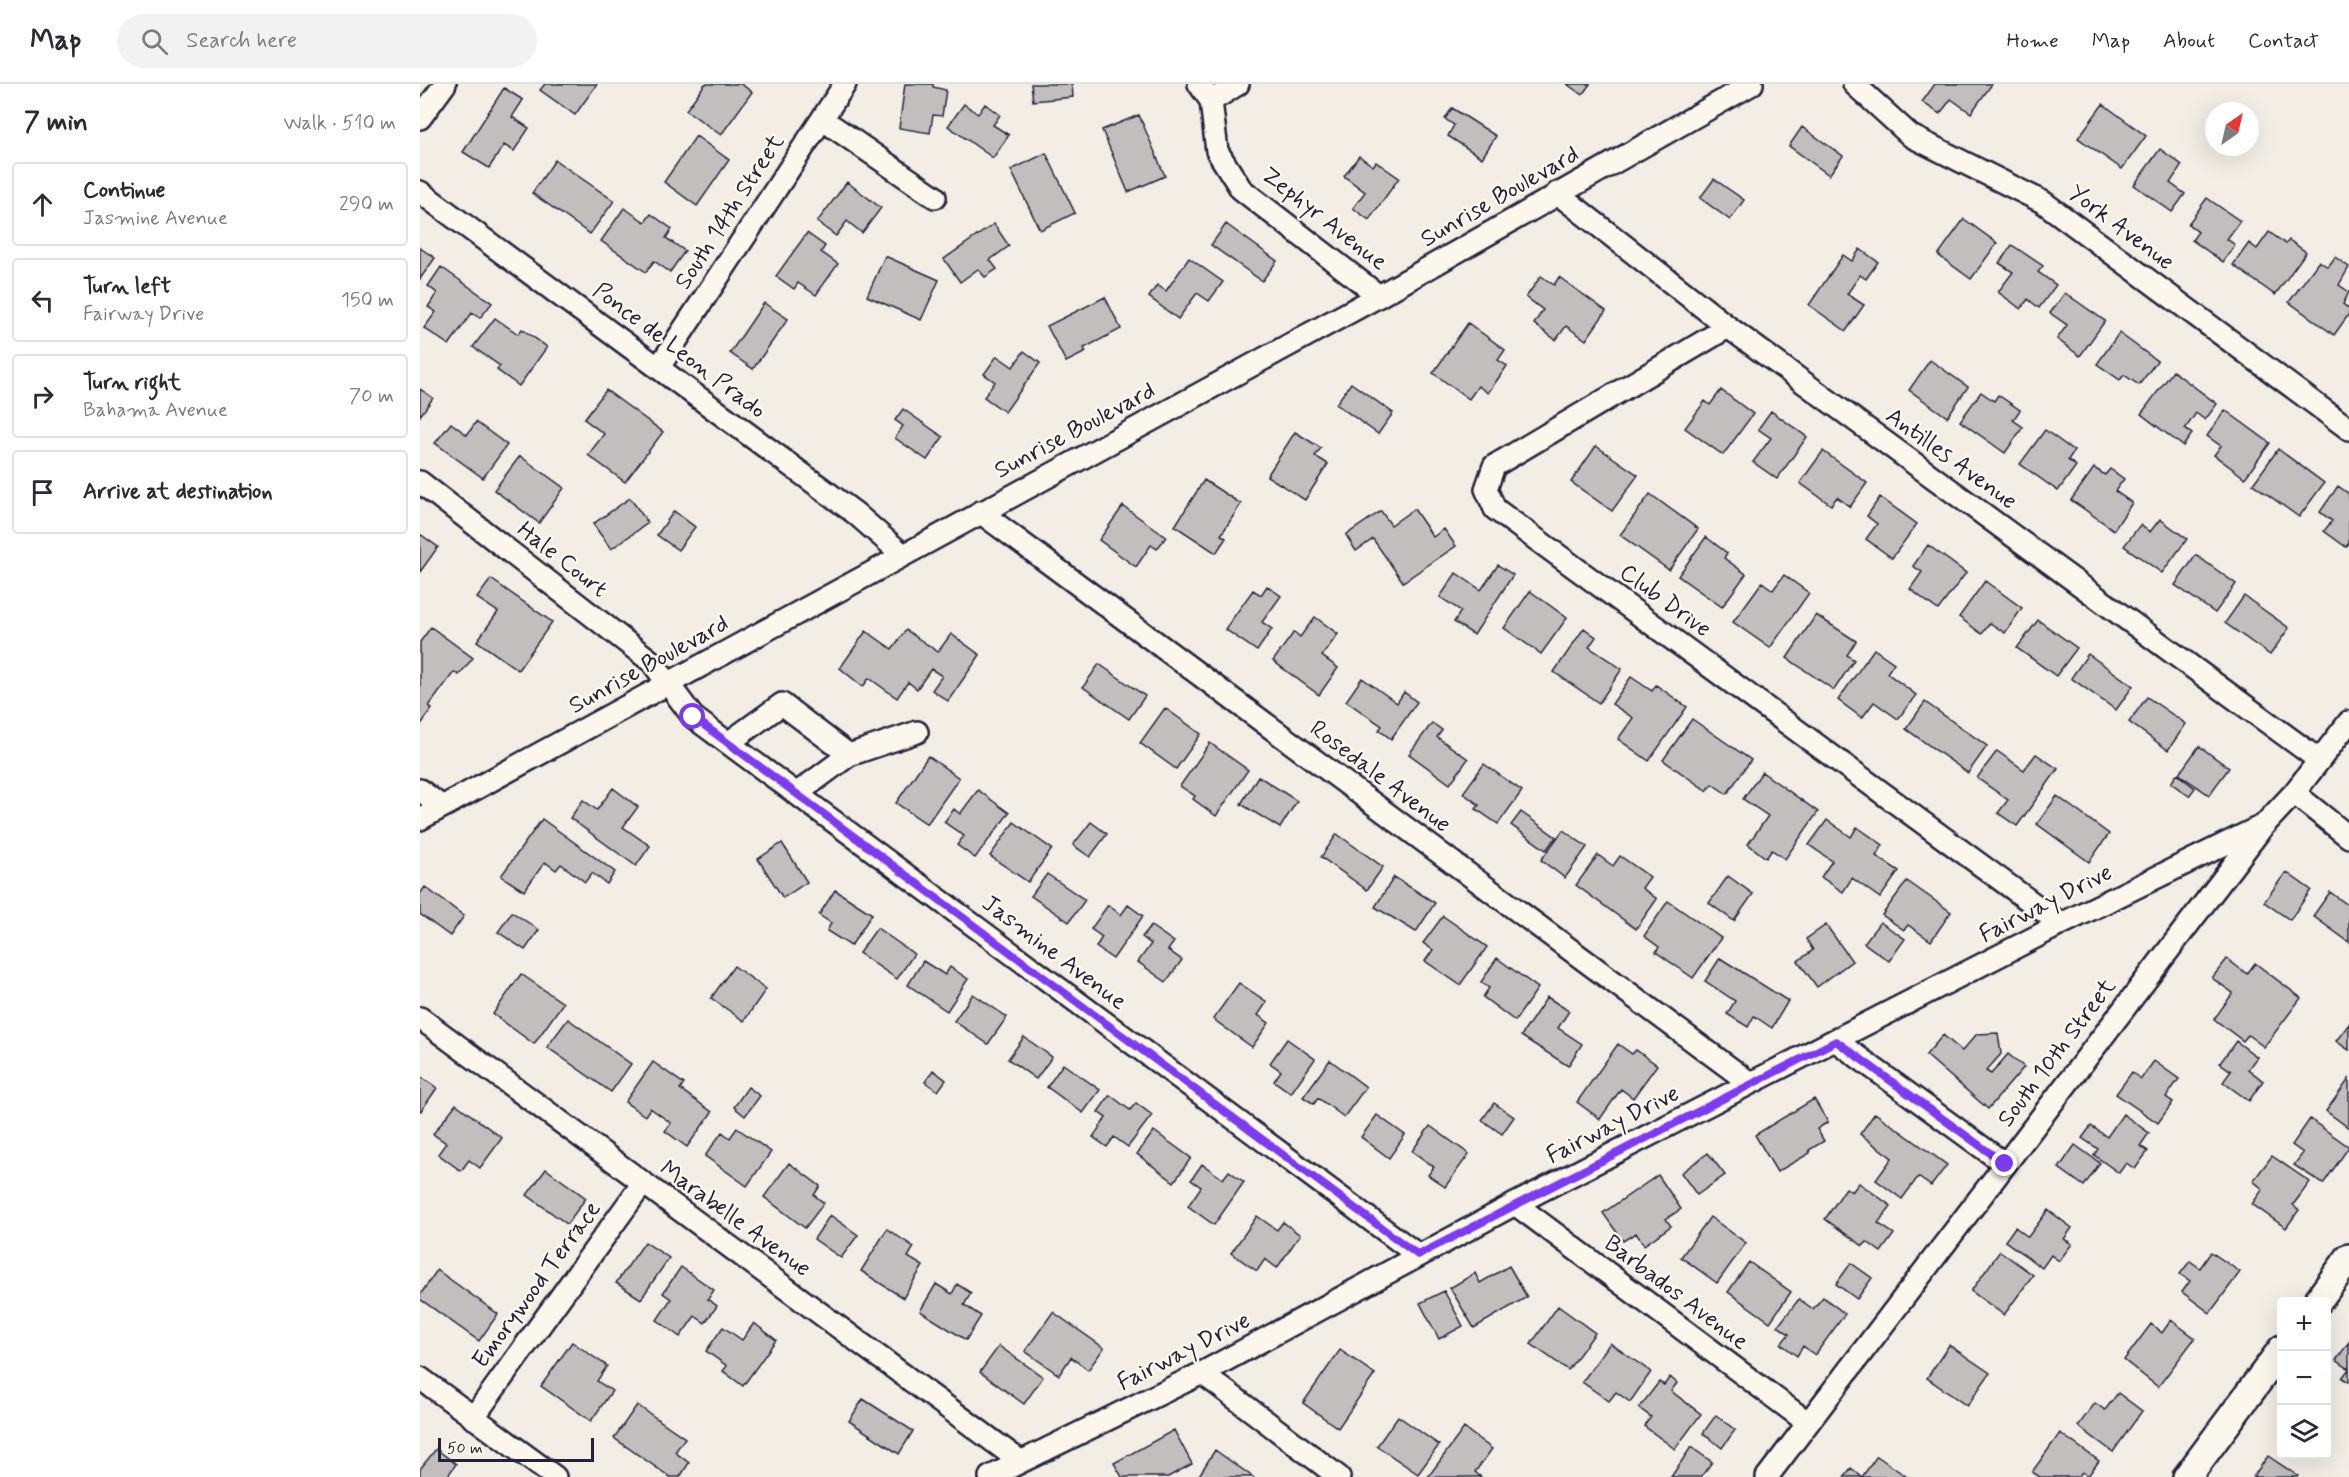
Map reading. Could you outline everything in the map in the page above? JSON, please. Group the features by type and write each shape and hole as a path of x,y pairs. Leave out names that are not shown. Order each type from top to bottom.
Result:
{"main road":[{"path":"2321,1297 2348,1262"},
{"path":"2187,1477 2281,1351"}],"street":[{"path":"420,118 444,84"},
{"name":"South 14th Street","path":"659,367 845,84"},
{"name":"Zephyr Avenue","path":"1199,84 1211,101 1217,151 1241,189 1379,296"},
{"path":"1211,101 1238,84"},
{"name":"Sunrise Boulevard","path":"420,819 1379,296 1752,84"},
{"name":"York Avenue","path":"1854,84 1911,136 2043,202 2349,429"},
{"path":"822,119 935,197"},
{"name":"Ponce de Leon Prado","path":"420,192 855,513 903,555"},
{"name":"Antilles Avenue","path":"1557,193 1728,327 2319,760"},
{"name":"Club Drive","path":"1728,327 1494,466 1486,489 1495,508 2061,924"},
{"name":"Hale Court","path":"420,482 652,662 669,682"},
{"name":"Rosedale Avenue","path":"980,512 1750,1083"},
{"name":"Jasmine Avenue","path":"669,682 693,717 1418,1255"},
{"path":"728,743 782,704 849,755"},
{"name":"South 10th Street","path":"1767,1477 2264,825 2294,793 2349,722"},
{"path":"796,794 849,755 917,732"},
{"path":"420,790 441,806"},
{"path":"2294,793 2349,837"},
{"name":"Fairway Drive","path":"990,1477 1202,1373 1418,1255 1750,1083 2061,924 2264,825"},
{"name":"Marabelle Avenue","path":"420,1018 1020,1461"},
{"path":"1836,1041 2005,1164"},
{"name":"Emorywood Terrace","path":"473,1418 643,1183"},
{"name":"Barbados Avenue","path":"1515,1204 1807,1422"},
{"path":"1202,1373 1339,1477"},
{"path":"420,1378 555,1477"}],"building":[{"path":"545,84 597,84 575,115 540,90"},
{"path":"705,84 741,84 752,92 721,135 686,110"},
{"path":"905,84 933,84 933,87 946,90 942,116 933,115 930,133 899,128"},
{"path":"1031,84 1072,84 1073,97 1033,101"},
{"path":"1567,84 1590,84 1582,95"},
{"path":"1935,84 1992,84 1971,113 1951,99 1940,114 1922,102"},
{"path":"504,88 523,100 512,117 529,128 514,151 504,145 489,168 463,152"},
{"path":"964,104 978,114 985,104 1000,115 993,125 1009,135 993,158 948,126"},
{"path":"2103,104 2146,136 2122,169 2078,138"},
{"path":"1452,108 1496,136 1482,158 1448,136 1454,125 1445,119"},
{"path":"1139,115 1165,176 1128,192 1102,130"},
{"path":"1802,127 1843,156 1829,175 1789,146"},
{"path":"696,136 729,160 697,206 664,182"},
{"path":"2160,149 2182,165 2170,183 2185,194 2172,212 2134,185"},
{"path":"1046,153 1075,213 1040,230 1011,170"},
{"path":"1359,156 1373,166 1376,162 1399,178 1369,220 1353,208 1365,192 1344,176"},
{"path":"555,160 614,201 590,234 532,193"},
{"path":"1714,179 1744,200 1730,220 1700,198"},
{"path":"847,182 881,208 862,233 847,221 836,236 817,222"},
{"path":"2207,198 2240,221 2227,239 2235,245 2223,262 2192,240 2198,232 2188,224"},
{"path":"624,208 645,222 651,214 672,229 666,238 685,251 670,272 654,261 646,272 601,241"},
{"path":"1964,219 1997,243 1971,279 1938,255"},
{"path":"994,224 1009,246 990,260 997,269 985,277 978,269 960,282 944,259"},
{"path":"1226,224 1277,261 1262,281 1211,245"},
{"path":"2269,232 2286,244 2289,240 2306,252 2275,295 2233,265 2249,243 2257,249"},
{"path":"807,233 825,246 821,252 838,264 816,295 798,283 794,289 776,276"},
{"path":"2012,245 2043,266 2038,272 2056,285 2039,308 2028,299 2021,309 1998,292 2013,272 1999,263"},
{"path":"420,248 435,258 420,279"},
{"path":"1860,249 1878,262 1866,279 1860,275 1847,294 1864,305 1846,331 1809,305 1843,255 1852,261"},
{"path":"885,256 939,280 921,320 867,296"},
{"path":"2335,257 2349,267 2339,285 2349,292 2343,304 2349,309 2349,314 2334,335 2289,302 2319,261 2328,267"},
{"path":"1189,258 1223,282 1209,301 1197,293 1178,319 1149,297 1157,285 1166,291"},
{"path":"441,267 492,303 480,318 472,313 449,345 424,328 436,312 428,307 437,293 428,286"},
{"path":"1541,276 1554,285 1559,277 1606,311 1586,340 1566,326 1556,340 1534,324 1543,310 1526,297"},
{"path":"2065,293 2105,321 2080,356 2057,339 2067,325 2050,313"},
{"path":"1105,297 1121,329 1084,348 1086,352 1066,362 1047,326"},
{"path":"764,303 788,319 753,369 730,353"},
{"path":"495,318 518,334 522,329 547,347 519,386 497,370 500,366 473,347"},
{"path":"1468,323 1505,350 1498,360 1507,366 1488,393 1478,386 1469,399 1433,373"},
{"path":"2119,333 2157,361 2139,385 2124,375 2120,380 2097,364"},
{"path":"1024,351 1040,363 1005,412 984,397 995,382 984,374 997,356 1013,367"},
{"path":"1930,360 1968,387 1947,417 1909,390"},
{"path":"2173,371 2217,404 2205,420 2196,413 2185,429 2192,434 2183,446 2141,414"},
{"path":"1351,383 1393,413 1378,434 1336,404"},
{"path":"420,389 433,398 420,416"},
{"path":"606,390 663,432 625,482 588,455 604,434 584,419"},
{"path":"1721,390 1753,414 1723,455 1685,428 1705,401 1710,405"},
{"path":"1981,392 1994,401 1998,395 2020,410 2013,420 2023,427 2005,453 1960,421"},
{"path":"903,409 943,437 927,460 895,438 903,426 895,420"},
{"path":"2225,410 2270,443 2245,478 2214,455 2221,446 2207,436"},
{"path":"1771,411 1807,437 1777,479 1753,462 1771,438 1758,429"},
{"path":"476,422 507,445 483,478 435,443 451,423 467,435"},
{"path":"2045,430 2074,451 2068,460 2076,466 2058,491 2020,464"},
{"path":"1295,432 1321,448 1315,456 1328,464 1305,500 1267,476"},
{"path":"1596,446 1638,475 1612,511 1571,482"},
{"path":"2278,449 2324,483 2299,517 2253,484"},
{"path":"1823,451 1867,483 1850,507 1837,497 1831,505 1800,483"},
{"path":"520,456 564,488 539,523 494,490"},
{"path":"2094,468 2105,475 2110,469 2124,479 2115,491 2132,503 2114,530 2071,500"},
{"path":"1204,480 1241,504 1221,535 1226,538 1216,553 1175,526"},
{"path":"2338,486 2349,494 2349,543 2346,547 2324,531 2332,521 2320,512"},
{"path":"1650,494 1698,529 1669,570 1620,535"},
{"path":"1880,497 1917,524 1892,558 1866,539 1877,524 1867,516"},
{"path":"630,498 648,523 611,549 593,524"},
{"path":"1123,506 1166,537 1157,549 1151,545 1136,567 1099,540"},
{"path":"1414,509 1433,537 1444,529 1456,546 1403,582 1373,539 1356,551 1346,535 1381,511 1391,525"},
{"path":"674,511 695,527 678,550 657,535"},
{"path":"2160,519 2187,539 2162,573 2124,546 2140,525 2150,532"},
{"path":"420,534 438,547 420,572"},
{"path":"1706,537 1727,553 1724,558 1746,574 1722,607 1678,576"},
{"path":"1928,545 1966,573 1938,610 1910,589 1922,572 1913,566"},
{"path":"2196,555 2236,584 2215,613 2175,585"},
{"path":"1498,565 1513,575 1474,635 1454,622 1461,611 1440,597 1456,573 1481,590"},
{"path":"1784,575 1809,593 1770,648 1733,622 1762,582 1773,590"},
{"path":"491,579 552,622 518,670 477,641 498,612 477,598"},
{"path":"1985,581 2022,608 2005,633 1990,623 1982,634 1959,617"},
{"path":"1267,586 1281,596 1262,622 1272,629 1257,651 1225,629 1253,590 1261,595"},
{"path":"1530,591 1567,618 1541,654 1504,628"},
{"path":"2244,596 2289,628 2270,655 2225,623"},
{"path":"1816,615 1856,641 1847,655 1854,660 1834,690 1787,658"},
{"path":"1315,617 1338,634 1322,656 1338,668 1319,695 1273,661 1294,632 1300,637"},
{"path":"2038,620 2077,648 2056,676 2017,648"},
{"path":"431,627 473,658 459,675 454,672 429,706 432,709 420,726 420,642"},
{"path":"1584,628 1596,637 1589,647 1622,669 1599,703 1554,672"},
{"path":"906,630 938,652 951,634 980,655 948,701 932,690 942,676 931,669 917,689 908,682 897,698 869,678 863,687 840,668 866,631 892,649"},
{"path":"1874,649 1894,663 1887,673 1916,695 1898,719 1874,702 1862,718 1838,700"},
{"path":"2088,654 2133,686 2116,710 2071,678"},
{"path":"1099,664 1145,696 1129,719 1083,687"},
{"path":"1631,677 1652,691 1656,685 1687,707 1649,761 1618,739 1633,718 1612,704"},
{"path":"1362,678 1397,703 1404,692 1417,702 1391,739 1379,730 1382,726 1346,701"},
{"path":"2147,697 2186,724 2168,750 2129,722"},
{"path":"1925,702 1987,746 1968,773 1906,729"},
{"path":"1165,708 1201,734 1176,769 1140,743"},
{"path":"1692,719 1751,760 1727,794 1712,784 1707,791 1663,760"},
{"path":"1432,723 1442,730 1437,737 1468,759 1450,784 1409,754"},
{"path":"1210,743 1248,770 1216,816 1193,799 1195,796 1180,786"},
{"path":"2199,746 2229,768 2209,795 2179,774"},
{"path":"1997,751 2024,770 2036,754 2058,769 2017,826 1998,813 2008,800 1977,778"},
{"path":"928,756 959,778 927,824 896,803"},
{"path":"1484,764 1522,791 1498,824 1476,809 1479,805 1463,793"},
{"path":"1762,772 1818,812 1785,859 1772,850 1766,858 1748,844 1768,816 1743,799"},
{"path":"2177,774 2195,788 2189,796 2171,783"},
{"path":"1258,776 1297,801 1280,828 1241,804"},
{"path":"613,788 638,807 623,827 650,846 636,866 570,818 583,800 597,810"},
{"path":"978,790 1009,813 975,858 957,845 964,836 944,822 954,809 960,814"},
{"path":"2057,796 2109,834 2089,862 2037,824"},
{"path":"1521,812 1556,837 1546,850 1511,825"},
{"path":"542,819 615,872 607,884 592,873 585,882 561,864 556,870 545,862 524,891 501,876"},
{"path":"1827,820 1851,837 1857,827 1883,845 1876,856 1899,871 1880,898 1852,878 1843,892 1821,877 1832,861 1809,845"},
{"path":"1014,822 1052,849 1028,882 990,856"},
{"path":"1091,822 1107,834 1090,857 1073,845"},
{"path":"1563,830 1587,847 1565,878 1541,860"},
{"path":"1337,834 1383,867 1367,890 1321,857"},
{"path":"782,843 807,882 783,898 758,859"},
{"path":"1598,855 1613,866 1620,856 1650,877 1642,888 1657,899 1636,929 1576,885"},
{"path":"2286,872 2311,890 2290,920 2264,902"},
{"path":"1047,874 1085,900 1069,922 1031,896"},
{"path":"1728,876 1753,894 1734,921 1709,903"},
{"path":"1394,877 1435,903 1416,932 1375,907"},
{"path":"1907,881 1951,912 1931,941 1908,925 1904,930 1882,915"},
{"path":"425,887 464,916 450,936 420,914 420,894"},
{"path":"835,890 872,914 851,946 827,931 831,923 819,915"},
{"path":"2330,892 2349,906 2349,942 2313,916"},
{"path":"1668,901 1721,938 1693,978 1656,952 1659,947 1644,936"},
{"path":"1108,905 1121,915 1128,905 1143,916 1113,959 1096,947 1102,937 1091,929"},
{"path":"512,912 539,930 525,950 498,932"},
{"path":"1443,916 1487,947 1460,985 1425,961 1433,950 1423,943"},
{"path":"1880,922 1905,939 1889,961 1864,943"},
{"path":"1826,925 1852,961 1817,987 1798,961 1813,950 1806,939"},
{"path":"1151,926 1174,942 1168,950 1182,960 1166,982 1138,962 1151,944 1142,937"},
{"path":"877,928 914,954 897,979 859,953"},
{"path":"1497,958 1538,988 1515,1021 1483,997 1489,988 1481,982"},
{"path":"1720,958 1788,1001 1772,1028 1754,1016 1748,1027 1727,1014 1735,1001 1705,981"},
{"path":"2227,959 2247,974 2255,963 2301,998 2264,1047 2248,1035 2243,1041 2214,1019 2233,993 2212,978"},
{"path":"923,961 945,975 950,967 968,979 947,1011 908,985"},
{"path":"734,966 766,989 744,1021 711,998"},
{"path":"521,974 563,1003 534,1044 493,1014"},
{"path":"1239,983 1267,1002 1258,1015 1269,1023 1252,1047 1213,1019"},
{"path":"973,994 1007,1017 988,1044 954,1021"},
{"path":"1547,997 1569,1011 1558,1028 1582,1044 1568,1066 1521,1036"},
{"path":"568,1019 631,1064 611,1092 547,1047"},
{"path":"2349,1024 2349,1050 2336,1041"},
{"path":"1998,1033 2001,1054 1986,1071 1991,1074 2008,1054 2024,1067 1988,1109 1926,1055 1943,1035 1962,1051 1977,1034"},
{"path":"1024,1037 1052,1057 1036,1079 1008,1059"},
{"path":"1287,1039 1315,1059 1291,1093 1274,1081 1281,1071 1270,1063"},
{"path":"2236,1041 2257,1057 2248,1069 2263,1081 2249,1101 2223,1082 2231,1071 2220,1063"},
{"path":"1618,1044 1632,1054 1636,1050 1657,1065 1633,1098 1621,1089 1600,1119 1577,1102"},
{"path":"1330,1060 1366,1087 1344,1117 1318,1098 1314,1104 1303,1097"},
{"path":"2154,1061 2179,1079 2166,1097 2173,1102 2158,1123 2116,1094 2132,1072 2141,1079"},
{"path":"653,1062 684,1084 680,1089 712,1112 687,1147 665,1131 671,1123 650,1108 645,1116 625,1102"},
{"path":"1063,1064 1100,1090 1083,1113 1047,1087"},
{"path":"933,1070 946,1080 938,1091 925,1082"},
{"path":"420,1076 437,1088 421,1111 420,1111"},
{"path":"2349,1079 2349,1128 2326,1111"},
{"path":"748,1087 760,1096 745,1116 734,1107"},
{"path":"1110,1095 1130,1110 1136,1103 1152,1115 1128,1147 1114,1137 1107,1147 1093,1137 1106,1118 1098,1112"},
{"path":"1814,1099 1828,1122 1817,1129 1824,1141 1809,1150 1810,1153 1777,1172 1755,1135"},
{"path":"1494,1103 1514,1117 1502,1134 1482,1120"},
{"path":"456,1104 502,1138 480,1168 469,1160 461,1171 438,1154 446,1143 433,1134"},
{"path":"1875,1113 1947,1165 1931,1186 1918,1177 1902,1199 1876,1180 1892,1158 1860,1134"},
{"path":"2123,1114 2149,1133 2140,1146 2148,1151 2135,1169 2126,1163 2119,1173 2094,1155 2098,1149 2082,1138 2091,1126 2107,1137"},
{"path":"1377,1115 1405,1135 1389,1158 1361,1137"},
{"path":"2310,1119 2349,1147 2323,1184 2294,1165 2303,1153 2292,1145"},
{"path":"1430,1126 1469,1154 1445,1187 1428,1175 1434,1167 1412,1151"},
{"path":"737,1128 771,1152 747,1186 705,1156 722,1132 730,1138"},
{"path":"1154,1131 1191,1158 1174,1182 1137,1154"},
{"path":"2075,1145 2100,1163 2084,1186 2059,1168"},
{"path":"1708,1153 1725,1175 1697,1195 1681,1173"},
{"path":"2272,1156 2310,1182 2293,1205 2299,1210 2286,1228 2252,1204 2263,1189 2253,1181"},
{"path":"789,1163 820,1186 814,1195 824,1203 805,1228 764,1197"},
{"path":"1202,1164 1223,1179 1229,1171 1244,1182 1214,1225 1188,1206 1201,1187 1191,1180"},
{"path":"546,1169 586,1198 567,1224 527,1195"},
{"path":"1658,1175 1681,1209 1666,1219 1671,1226 1644,1245 1636,1233 1623,1241 1603,1213"},
{"path":"1859,1183 1891,1206 1878,1223 1894,1234 1881,1252 1867,1242 1863,1246 1825,1219 1846,1188 1852,1192"},
{"path":"2048,1210 2072,1228 2064,1239 2072,1244 2059,1261 2051,1255 2042,1268 2005,1241 2015,1227 2028,1237"},
{"path":"830,1215 858,1235 841,1258 814,1239"},
{"path":"1257,1216 1277,1230 1283,1222 1300,1235 1277,1268 1265,1259 1257,1271 1231,1253"},
{"path":"1710,1217 1746,1243 1717,1283 1681,1257"},
{"path":"887,1229 914,1247 908,1257 923,1266 903,1298 861,1271"},
{"path":"645,1242 669,1258 641,1299 616,1283"},
{"path":"2000,1251 2033,1275 2004,1315 1971,1291"},
{"path":"2211,1252 2240,1272 2210,1313 2182,1292 2190,1281 2180,1274 2190,1261 2200,1268"},
{"path":"1749,1262 1791,1292 1770,1322 1728,1292"},
{"path":"1851,1263 1872,1278 1857,1299 1836,1284"},
{"path":"1509,1266 1527,1297 1474,1328 1450,1288 1475,1273 1480,1283"},
{"path":"681,1267 714,1290 708,1299 717,1306 705,1323 695,1316 680,1337 657,1320 671,1299 663,1293"},
{"path":"437,1270 498,1314 479,1341 420,1299 420,1295"},
{"path":"936,1284 952,1294 957,1284 971,1293 964,1305 981,1316 966,1340 920,1311"},
{"path":"1444,1291 1463,1326 1439,1339 1420,1303"},
{"path":"1823,1297 1845,1314 1815,1355 1803,1346 1797,1356 1781,1344 1789,1334 1778,1326 1799,1299 1813,1309"},
{"path":"1558,1306 1595,1333 1568,1370 1531,1344"},
{"path":"1053,1312 1104,1348 1088,1370 1071,1357 1059,1375 1025,1351"},
{"path":"2171,1320 2195,1338 2158,1387 2124,1360 2151,1324 2162,1333"},
{"path":"754,1323 776,1340 743,1386 723,1371 727,1366 706,1351 723,1327 742,1340"},
{"path":"572,1342 607,1366 597,1381 612,1391 591,1421 541,1386"},
{"path":"2349,1342 2349,1369 2336,1360"},
{"path":"1610,1343 1651,1372 1630,1402 1616,1392 1609,1401 1582,1382"},
{"path":"1949,1345 1990,1373 1967,1406 1927,1378"},
{"path":"999,1346 1043,1377 1024,1404 980,1372"},
{"path":"1340,1350 1375,1374 1338,1428 1303,1403"},
{"path":"2349,1369 2349,1382 2342,1378"},
{"path":"1670,1377 1677,1383 1671,1391 1701,1414 1675,1449 1644,1426 1651,1417 1639,1408 1659,1382 1664,1385"},
{"path":"2118,1393 2142,1411 2113,1452 2078,1426 2095,1403 2105,1410"},
{"path":"863,1399 913,1431 899,1454 849,1421"},
{"path":"637,1405 685,1438 675,1452 689,1463 680,1477 670,1477 614,1438"},
{"path":"1716,1415 1735,1430 1722,1448 1703,1433"},
{"path":"1398,1416 1439,1445 1418,1474 1377,1446"},
{"path":"1464,1428 1492,1449 1475,1472 1481,1477 1428,1477"},
{"path":"1174,1430 1192,1464 1168,1477 1122,1477 1114,1463"},
{"path":"2060,1433 2099,1461 2088,1476 2082,1472 2078,1477 2040,1477 2032,1472"},
{"path":"1691,1447 1712,1462 1701,1477 1671,1477"},
{"path":"436,1449 456,1464 447,1477 420,1477 420,1469"},
{"path":"1215,1450 1253,1477 1198,1477"},
{"path":"1877,1456 1907,1477 1862,1477"},
{"path":"2268,1456 2298,1476 2253,1477"},
{"path":"1851,1468 1862,1477 1844,1477"}],"route":[{"path":"693,717 1418,1255 1750,1083 1836,1041 2005,1164"}]}
